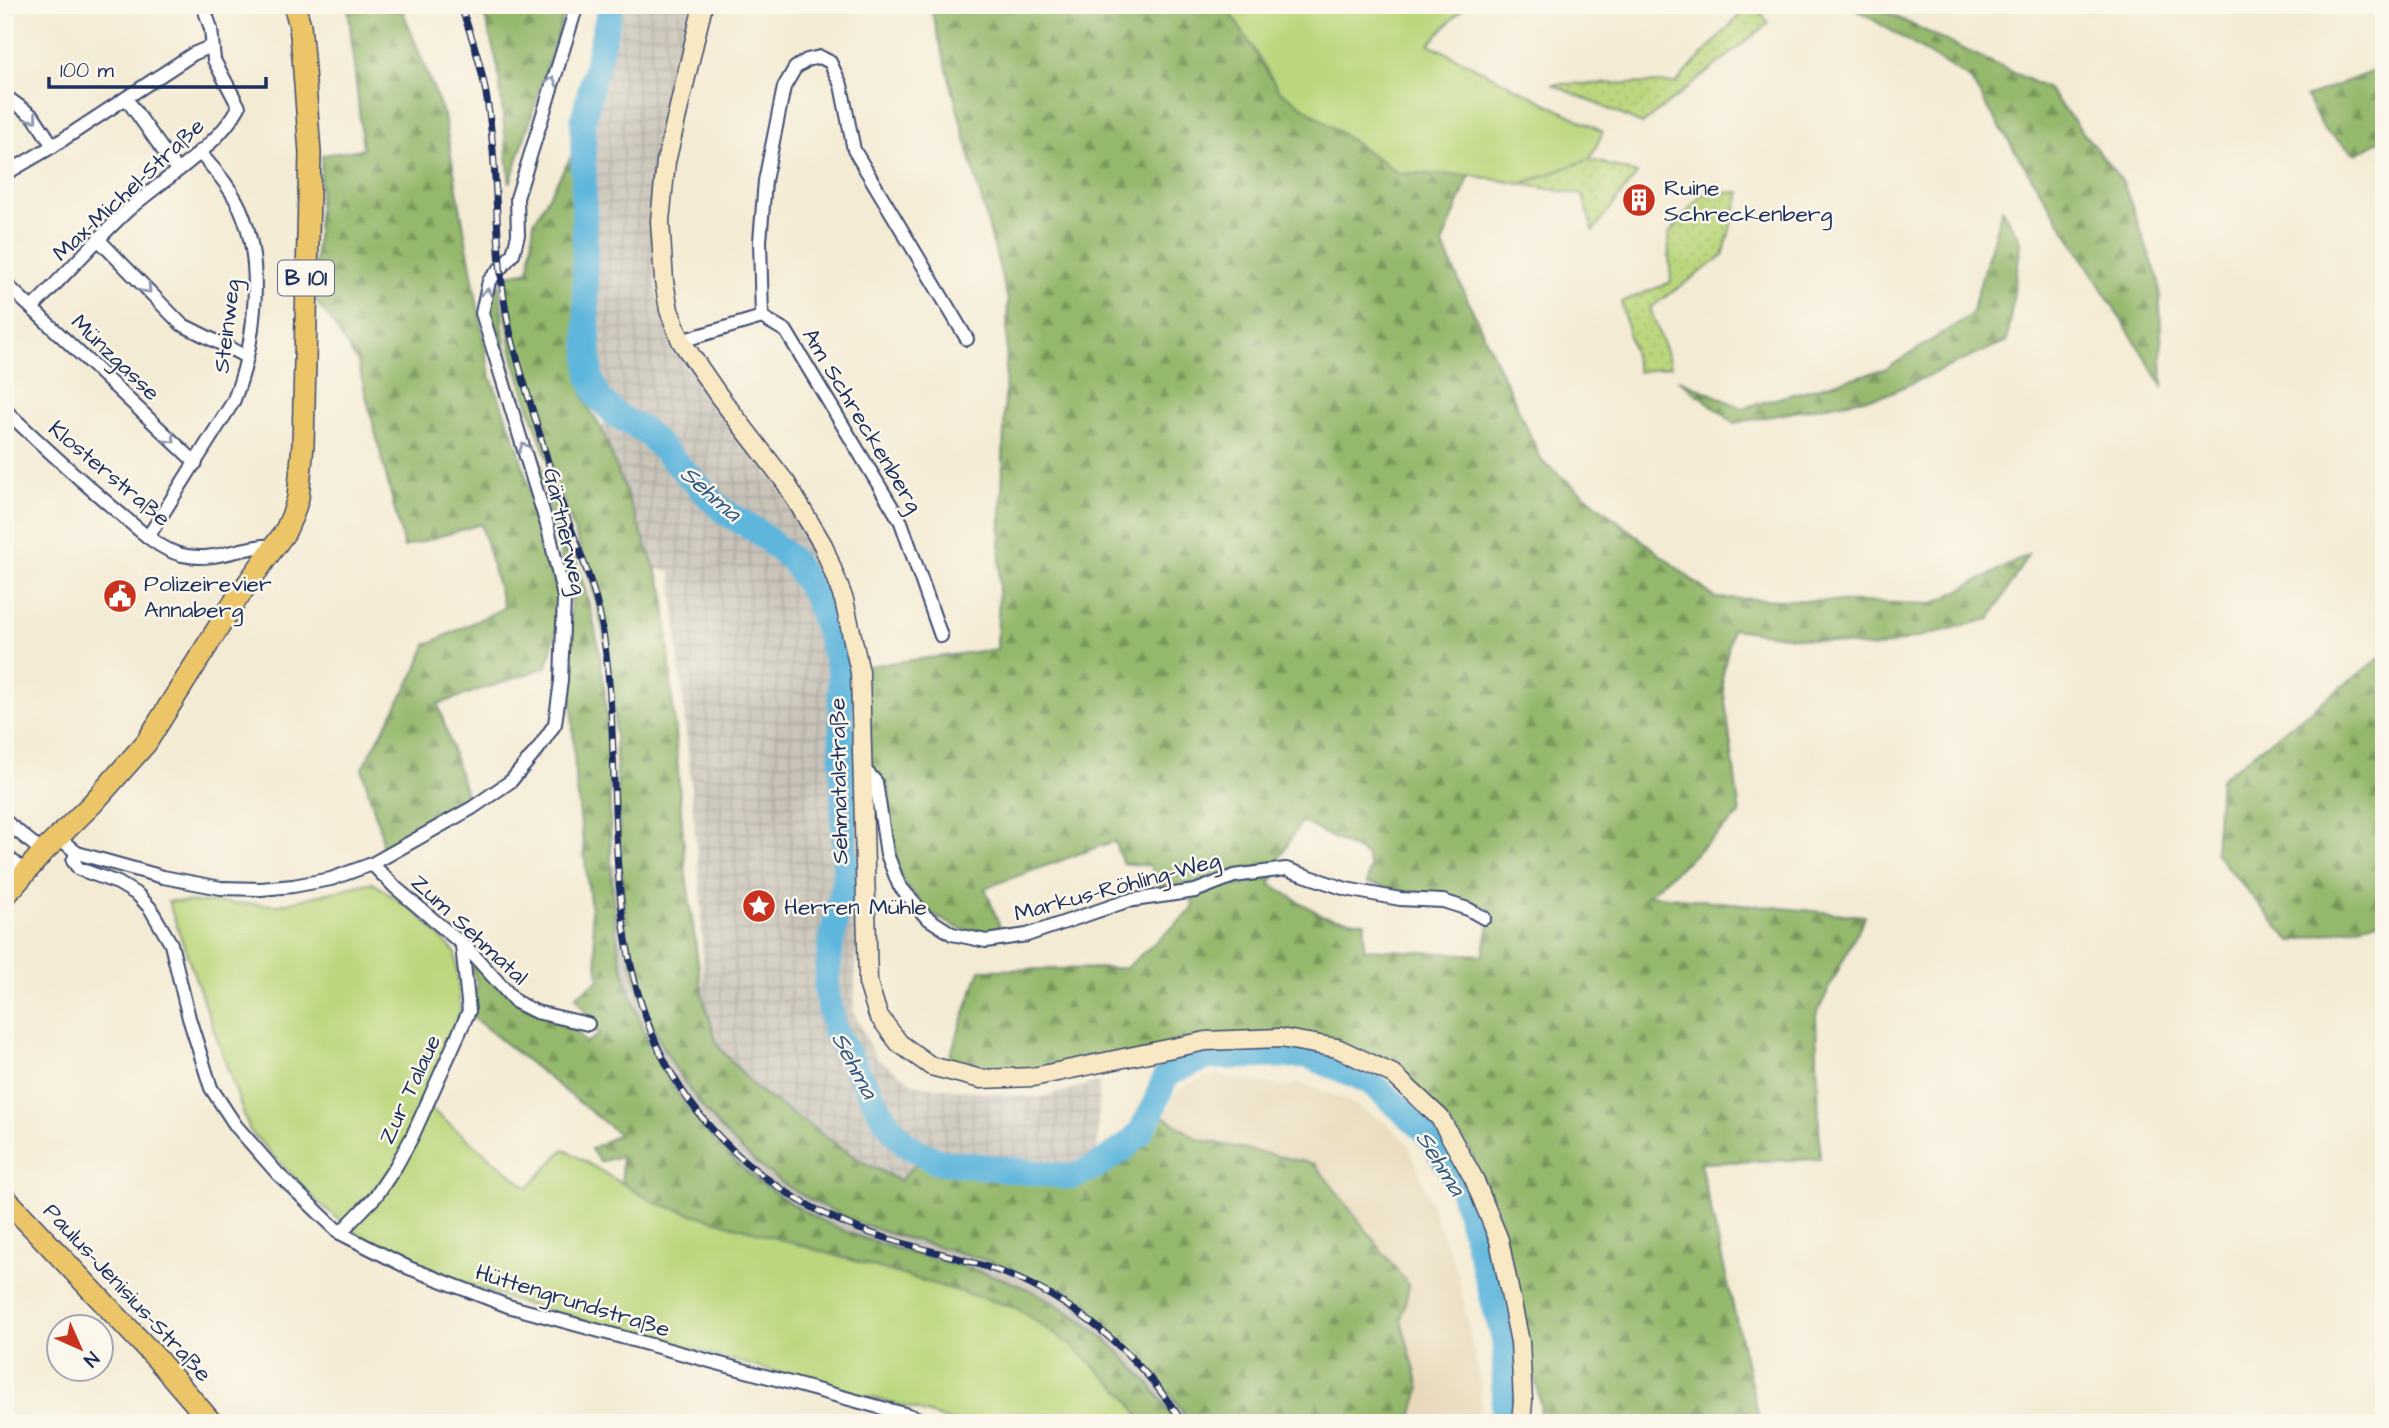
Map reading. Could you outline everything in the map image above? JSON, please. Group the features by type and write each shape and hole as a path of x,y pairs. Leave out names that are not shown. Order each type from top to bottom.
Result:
{"main road":[{"name":"B 101","path":"5,896 146,743 235,601 285,532 298,498 303,445 310,153 308,99 300,25 294,5"},
{"name":"Sehmatalstraße","path":"703,5 666,162 660,221 669,310 681,341 719,396 786,483 823,545 844,600 860,672 864,769 864,908 868,984 878,1015 899,1043 931,1066 981,1079 1033,1077 1206,1041 1280,1038 1337,1048 1393,1074 1440,1118 1475,1179 1499,1240 1520,1342 1523,1401 1521,1423"},
{"name":"Paulus-Jenisius-Straße","path":"5,1198 156,1358 212,1423"}],"street":[{"path":"5,174 53,146 193,54 213,53 211,29 203,5"},
{"name":"Gärtnerweg","path":"76,853 163,877 220,888 261,889 331,879 372,864 472,808 511,781 538,750 555,723 561,681 564,597 548,528 482,313 489,281 513,254 518,235 517,198 577,5"},
{"name":"Max-Michel-Straße","path":"33,307 127,212 200,152 232,120 239,107 213,53"},
{"path":"681,341 762,317 760,242 765,181 784,87 795,68 807,60 820,57 830,62 841,85 854,150 967,339"},
{"path":"5,96 34,117 53,146"},
{"path":"126,98 177,170"},
{"name":"Steinweg","path":"148,537 233,402 243,378 253,320 254,265 252,242 244,216 228,186 200,152"},
{"path":"99,240 181,324 247,356"},
{"name":"Münzgasse","path":"5,283 196,463"},
{"name":"Am Schreckenberg","path":"762,317 786,331 901,522 941,635"},
{"name":"Klosterstraße","path":"5,410 101,498 148,537 179,555 208,558 262,545 276,546"},
{"name":"Markus-Röhling-Weg","path":"864,769 876,782 887,853 899,884 926,917 952,934 986,941 1027,934 1127,901 1195,891 1234,876 1286,869 1346,889 1400,899 1443,901 1468,909 1484,918"},
{"path":"5,821 43,852"},
{"name":"Hüttengrundstraße","path":"58,836 76,853 73,861 79,869 118,883 138,895 150,908 171,944 189,1018 211,1088 236,1126 278,1174 340,1233 409,1268 508,1307 907,1419 931,1423"},
{"path":"5,855 26,872"},
{"name":"Zum Sehmatal","path":"372,864 463,945 516,1002 536,1012 588,1024"},
{"name":"Zur Talaue","path":"340,1233 376,1196 396,1166 464,1022 468,1011 463,945"}],"shaded area":[{"path":"622,5 692,5 655,191 652,252 658,298 663,316 807,529 834,590 849,645 861,803 854,1013 875,1057 916,1085 1038,1098 1099,1082 1097,1166 1072,1177 1057,1177 925,1153 900,1181 859,1160 755,1088 718,1046 703,998 701,894 671,571 631,567 593,513 602,430 611,397 597,376 592,316 592,129"},
{"path":"613,865 622,866 628,945 660,1040 705,1111 745,1153 786,1185 826,1209 869,1226 1013,1270 1061,1294 1084,1309 1149,1367 1190,1423 1178,1423 1141,1374 1078,1318 1008,1281 864,1239 841,1229 778,1195 737,1163 696,1120 650,1047 633,1004 618,949"},
{"path":"1214,1075 1289,1087 1299,1083 1344,1099 1385,1122 1408,1144 1458,1275 1480,1384 1481,1423 1410,1423 1420,1389 1401,1320 1409,1286 1315,1164 1198,1139 1166,1117 1176,1093 1192,1082"}],"green space":[{"path":"348,5 390,5 403,12 444,116 490,375 518,448 559,600 558,622 547,667 438,704 467,798 382,848 381,834 362,769 417,669 426,645 504,608 481,524 404,547 358,363 330,319 313,299 322,155 363,149"},
{"path":"482,5 567,5 510,183 498,67"},
{"path":"930,5 1226,5 1279,90 1399,173 1470,175 1442,244 1542,461 1715,598 1933,604 2028,555 1990,619 1875,648 1732,629 1722,678 1740,814 1648,895 1865,916 1816,1015 1820,1159 1700,1163 1760,1423 1538,1423 1541,1405 1500,1222 1470,1150 1442,1114 1395,1066 1286,1031 1021,1071 980,1071 948,1061 980,970 1126,968 1193,909 1192,898 1237,880 1274,878 1270,884 1323,916 1365,922 1364,949 1483,955 1492,910 1367,883 1370,867 1366,855 1301,821 1277,863 1188,884 1158,887 1150,866 1123,863 1114,841 985,888 1002,932 961,929 932,915 902,881 883,812 881,782 870,765 867,666 997,649 1008,300"},
{"path":"1226,5 1466,5 1429,44 1603,132 1590,159 1521,184 1470,175 1399,173 1279,90"},
{"path":"1749,5 1754,5 1769,23 1642,124 1552,84 1676,83"},
{"path":"1849,5 1871,5 2048,89 2123,182 2159,281 2163,386 1970,79"},
{"path":"2376,70 2384,81 2384,138 2356,154 2324,130 2306,97"},
{"path":"592,129 578,234 584,314 581,368 585,401 602,430 664,591 686,875 703,998 718,1046 755,1088 859,1160 900,1181 925,1153 1057,1177 1080,1174 1103,1164 1124,1150 1140,1134 1153,1109 1198,1139 1315,1164 1409,1286 1401,1320 1420,1389 1410,1423 1190,1423 1135,1354 1091,1315 1042,1284 1015,1271 876,1229 801,1194 760,1166 732,1140 683,1081 647,1013 635,977 623,891 610,665 582,555 512,353 502,276 529,271 534,222 578,145"},
{"path":"1590,159 1637,174 1593,231 1583,195 1521,184"},
{"path":"1740,192 1723,256 1650,308 1671,366 1638,372 1621,302 1671,282 1668,235 1702,194"},
{"path":"2002,209 2021,242 2007,341 1885,395 1734,423 1678,379 1742,408 1886,369 1971,315"},
{"path":"499,282 506,352 517,395 574,554 593,619 605,700 611,864 619,950 637,1014 666,1075 705,1130 753,1177 781,1197 822,1221 855,1235 1006,1280 1057,1305 1081,1320 1124,1357 1162,1400 1178,1423 1144,1423 1124,1394 1016,1308 655,1203 622,1183 621,1156 600,1162 591,1149 619,1134 471,1016 477,984 471,967 477,964 496,985 574,1026 585,1043 599,1035 576,996 599,980 567,677 571,595 534,455 486,304"},
{"path":"2384,655 2384,920 2291,942 2215,853 2220,779"},
{"path":"372,882 418,914 455,952 461,1014 423,1103 528,1188 564,1149 655,1203 1016,1308 1072,1346 1124,1394 1144,1423 956,1423 914,1409 520,1303 407,1262 356,1233 321,1205 250,1131 168,901 279,905"}],"waterway":[{"name":"Sehma","path":"611,5 583,121 585,280 590,377 598,397 616,415 645,431 723,511 757,531 793,561 816,597 840,670 845,877 831,943 826,987 835,1032 886,1121 905,1144 936,1161 1072,1177 1097,1166 1123,1149 1140,1133 1165,1078 1174,1070 1209,1057 1307,1055 1369,1081 1427,1132 1462,1188 1506,1346 1503,1423"}],"railway":[{"path":"460,5 477,55 488,106 501,275 510,331 553,479 587,572 601,622 610,696 618,871 624,928 635,984 654,1038 681,1089 701,1116 722,1140 772,1182 799,1200 858,1228 999,1271 1064,1303 1109,1337 1130,1357 1149,1377 1183,1423"}],"place":[{"name":"Ruine Schreckenberg","path":"1639,200"},
{"name":"Polizeirevier Annaberg","path":"120,596"},
{"name":"Herren Mühle","path":"759,906"}]}
